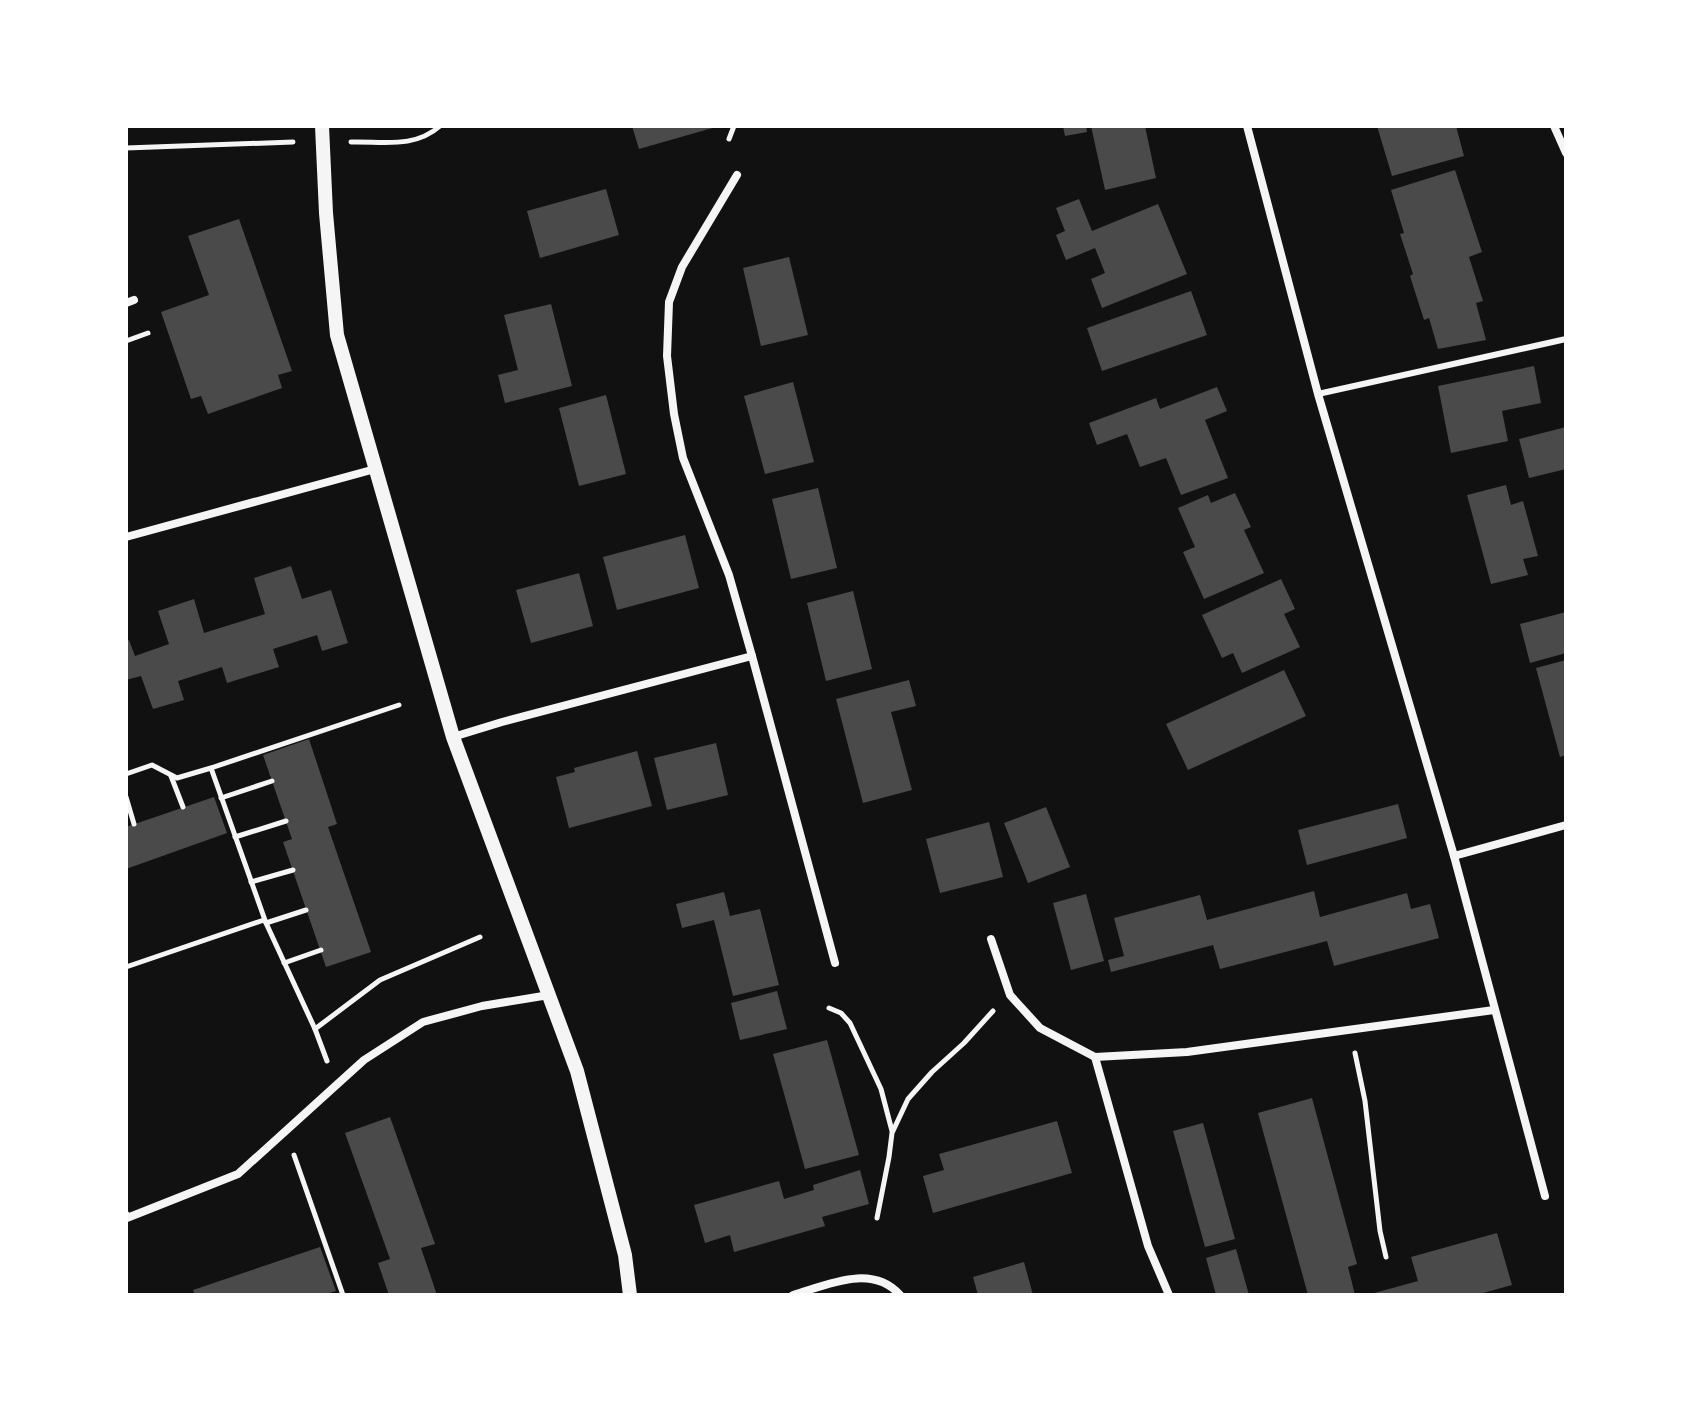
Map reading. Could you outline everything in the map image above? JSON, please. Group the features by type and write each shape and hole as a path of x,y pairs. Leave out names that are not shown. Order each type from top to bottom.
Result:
{"street":[{"path":"322,126 337,335 453,737 577,1071 625,1255 630,1295"},
{"path":"1247,126 1318,394 1454,856 1545,1196"},
{"path":"1554,126 1566,153"},
{"path":"737,175 682,267 669,302 667,356 674,414 683,458 729,575 835,963"},
{"path":"126,537 375,469"},
{"path":"453,737 752,656"},
{"path":"1454,856 1566,825"},
{"path":"991,939 1010,995 1040,1028 1095,1057 1187,1052 1494,1010"},
{"path":"126,1215 127,1218 238,1174 364,1060 423,1022 482,1006 549,995"},
{"path":"1095,1057 1148,1246 1169,1295"},
{"path":"793,1295 854,1278 885,1282 900,1295"}],"lane":[{"path":"1318,394 1566,339"}],"path":[{"path":"345,142 383,144 427,137 440,126"},
{"path":"729,139 734,126"},
{"path":"126,148 295,142"},
{"path":"126,341 148,333"},
{"path":"126,774 152,765 177,778 399,705"},
{"path":"211,768 265,922 315,1029 336,1084"},
{"path":"171,776 183,807"},
{"path":"221,798 272,781"},
{"path":"126,797 134,824"},
{"path":"235,837 286,821"},
{"path":"251,882 293,870"},
{"path":"126,967 306,910"},
{"path":"315,1029 380,980 480,937"},
{"path":"284,963 321,950"},
{"path":"877,1218 892,1133 908,1099 1010,995"},
{"path":"829,1008 841,1013 850,1023 881,1089 892,1133"},
{"path":"1355,1052 1365,1101 1380,1231 1386,1257"},
{"path":"286,1132 343,1295"}],"building":[{"path":"632,126 716,126 716,127 639,149"},
{"path":"1063,126 1086,126 1087,132 1065,136"},
{"path":"1091,126 1145,126 1156,178 1105,190"},
{"path":"1377,126 1456,126 1464,156 1392,176"},
{"path":"1455,170 1482,252 1469,257 1483,301 1476,303 1486,340 1438,349 1429,318 1424,320 1410,276 1413,274 1400,234 1404,233 1391,190"},
{"path":"606,189 619,235 540,258 527,211"},
{"path":"1079,199 1092,231 1158,204 1187,274 1102,308 1091,279 1105,273 1095,248 1066,260 1056,235 1065,231 1056,208"},
{"path":"239,219 292,371 278,375 282,388 208,414 201,396 191,399 161,312 209,295 188,236"},
{"path":"789,257 808,335 761,346 743,268"},
{"path":"1191,291 1207,335 1102,371 1087,328"},
{"path":"551,304 572,386 505,403 498,375 518,370 504,315"},
{"path":"1534,366 1541,403 1502,411 1508,441 1451,453 1438,386"},
{"path":"793,382 814,462 765,474 744,396"},
{"path":"1217,387 1227,411 1205,420 1228,478 1181,495 1166,458 1140,467 1127,434 1097,445 1089,423 1156,398 1160,409"},
{"path":"606,395 626,474 579,486 559,408"},
{"path":"1566,427 1566,469 1529,478 1519,439"},
{"path":"1506,485 1511,505 1523,501 1538,556 1523,559 1528,575 1491,584 1467,495"},
{"path":"818,488 837,568 791,579 772,499"},
{"path":"1235,493 1251,527 1244,530 1264,573 1204,599 1183,552 1195,547 1178,508 1208,495 1211,503"},
{"path":"685,535 699,588 617,610 603,557"},
{"path":"291,566 302,599 331,590 348,643 322,651 317,635 273,649 279,667 227,683 222,667 178,681 184,700 153,709 141,676 126,680 126,641 129,640 135,656 169,644 158,611 194,599 204,633 265,614 254,578"},
{"path":"579,573 593,626 531,643 516,590"},
{"path":"1281,579 1295,609 1284,614 1300,647 1242,673 1233,653 1222,658 1202,615"},
{"path":"853,591 872,669 826,681 807,603"},
{"path":"1566,612 1566,653 1530,663 1520,624"},
{"path":"1566,660 1566,755 1560,757 1536,668"},
{"path":"1284,670 1306,716 1188,770 1166,724"},
{"path":"909,680 916,706 891,712 912,790 863,803 836,699"},
{"path":"309,739 337,824 328,827 371,952 326,967 283,842 292,839 263,755"},
{"path":"716,743 728,795 667,810 654,758"},
{"path":"637,751 652,806 569,828 556,777 575,772 574,768"},
{"path":"214,797 227,833 126,869 126,827"},
{"path":"1398,804 1407,838 1307,865 1298,830"},
{"path":"1046,807 1070,867 1028,883 1004,823"},
{"path":"989,822 1003,877 940,893 926,839"},
{"path":"1314,891 1320,917 1407,893 1411,909 1430,904 1439,938 1334,966 1327,941 1220,969 1213,945 1111,972 1108,960 1124,956 1114,918 1200,895 1207,920"},
{"path":"724,892 730,916 760,909 779,985 733,996 714,920 682,928 676,904"},
{"path":"1086,894 1104,961 1071,970 1053,903"},
{"path":"777,991 787,1029 740,1040 731,1003"},
{"path":"827,1040 859,1155 805,1169 773,1054"},
{"path":"1312,1098 1357,1264 1348,1267 1355,1295 1308,1295 1258,1113"},
{"path":"390,1117 435,1244 421,1248 437,1295 389,1295 378,1263 390,1259 345,1133"},
{"path":"1057,1121 1072,1173 933,1213 923,1176 944,1170 939,1154"},
{"path":"1203,1123 1235,1239 1205,1247 1173,1131"},
{"path":"860,1170 869,1204 822,1217 825,1226 734,1252 730,1235 705,1243 694,1205 779,1181 784,1199 814,1190 813,1185"},
{"path":"1497,1233 1512,1285 1476,1295 1367,1295 1418,1281 1411,1257"},
{"path":"320,1247 336,1291 323,1295 195,1295 193,1290"},
{"path":"1236,1249 1249,1295 1216,1295 1206,1258"},
{"path":"1024,1262 1033,1295 978,1295 973,1277"}]}
